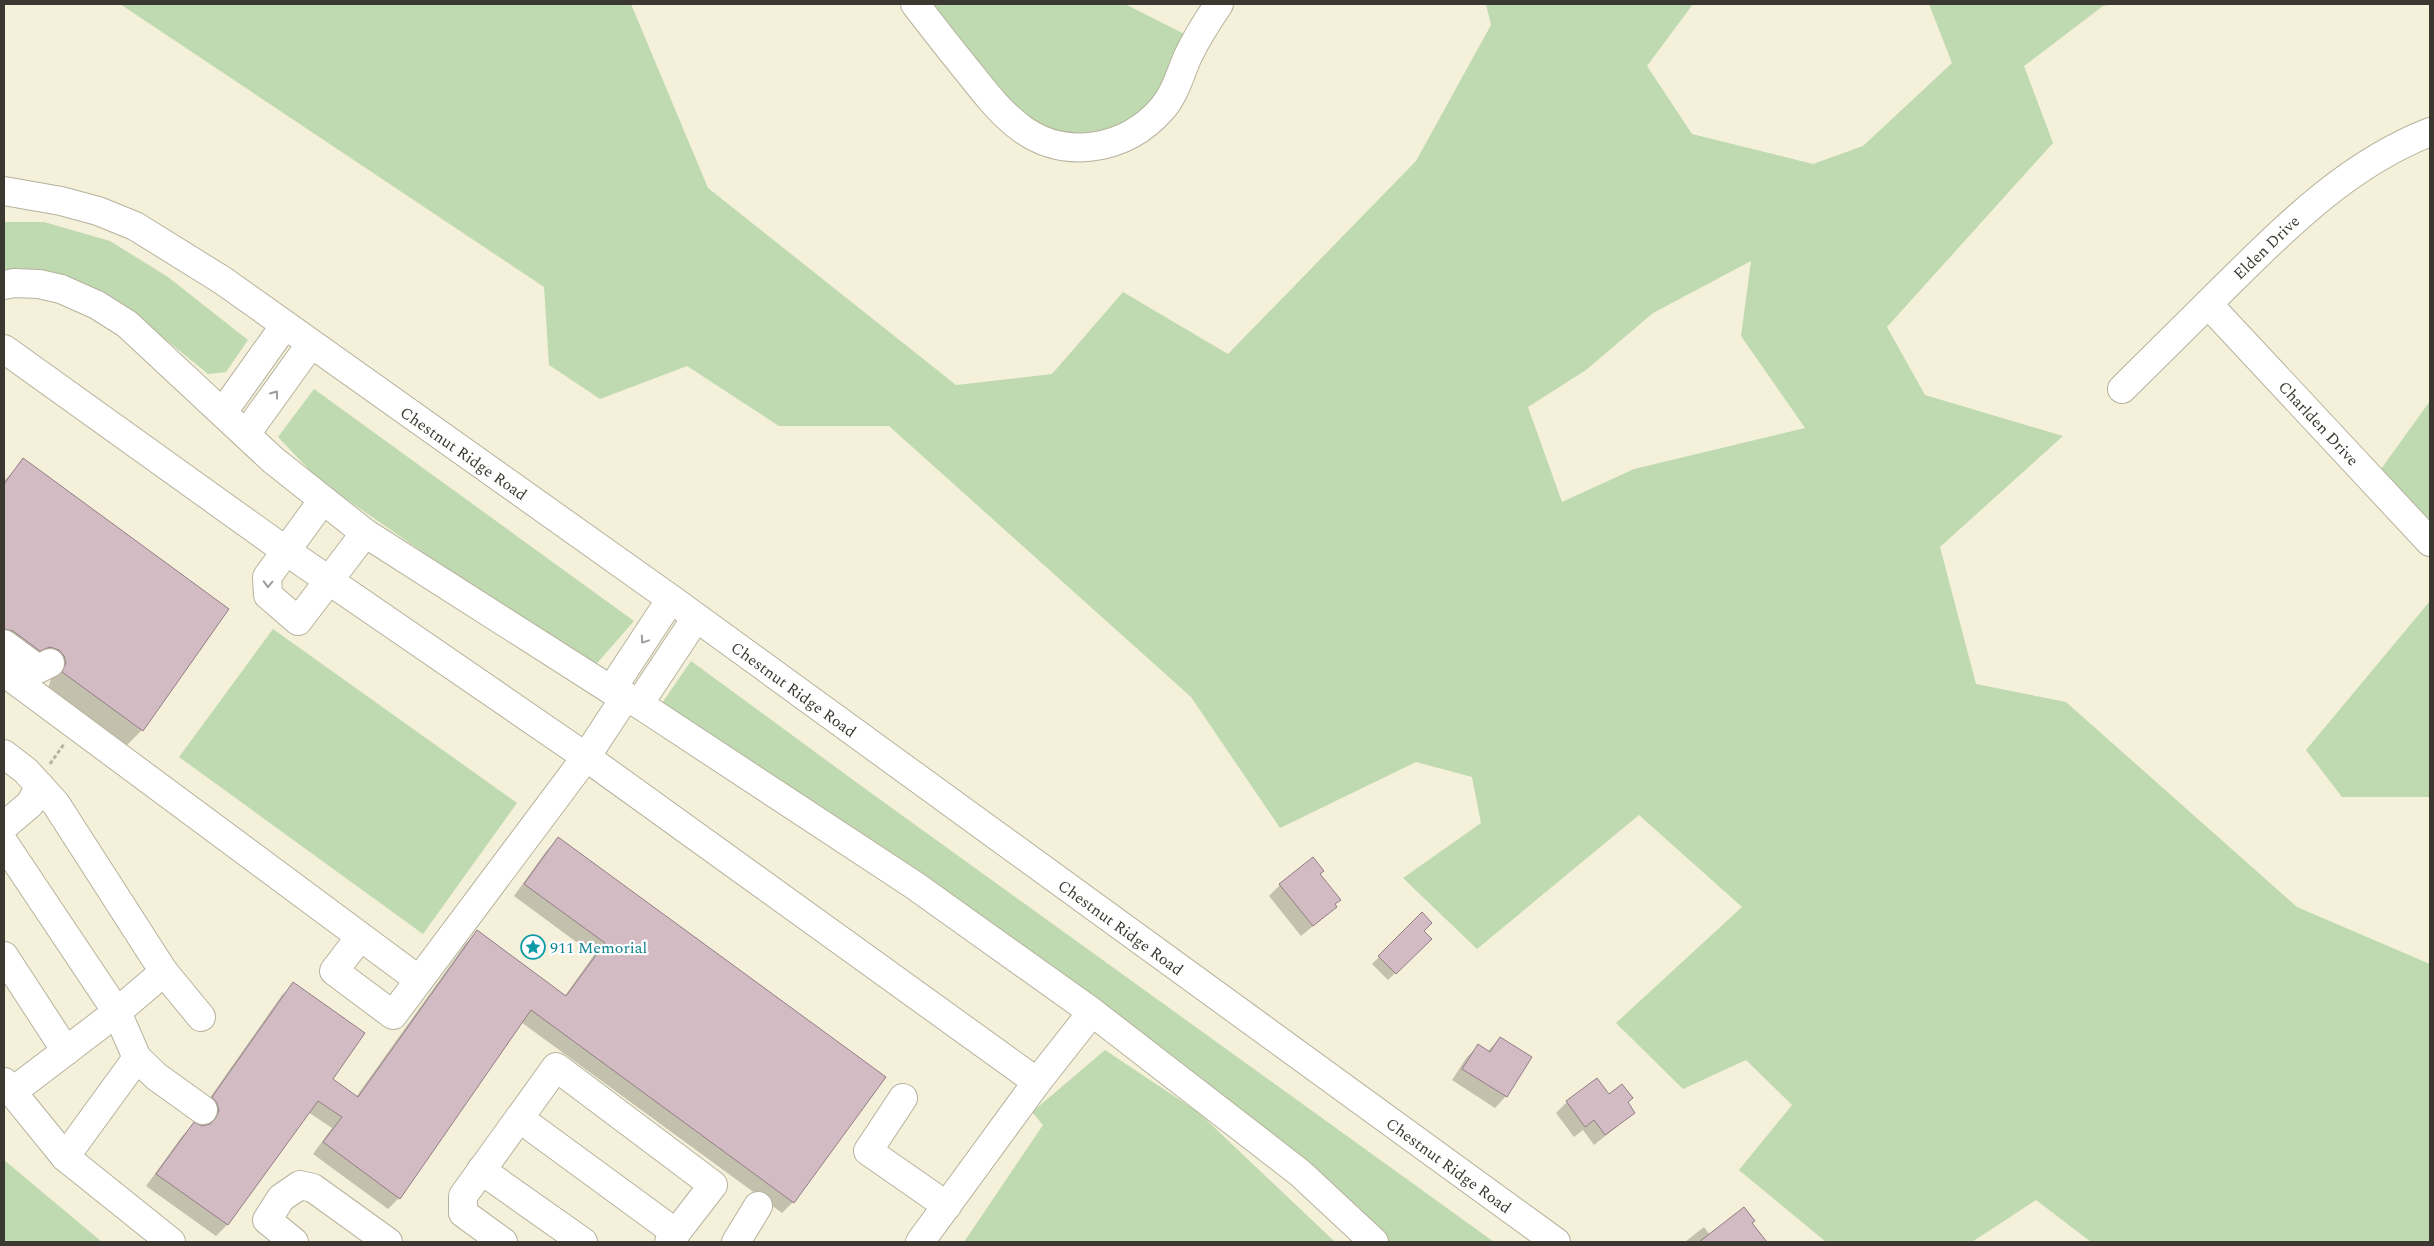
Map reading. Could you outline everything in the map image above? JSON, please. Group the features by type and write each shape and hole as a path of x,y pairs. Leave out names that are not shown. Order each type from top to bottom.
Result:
{"street":[{"path":"915,4 999,111 1018,128 1040,140 1062,146 1086,147 1106,144 1127,136 1146,124 1162,109 1174,90 1205,24 1219,4"},
{"name":"Elden Drive","path":"2122,389 2293,220 2330,189 2370,161 2430,132"},
{"name":"Chestnut Ridge Road","path":"4,191 80,206 135,226 222,280 310,345 671,599 1556,1242"},
{"path":"4,285 38,284 61,288 97,305 127,324 273,460 365,533 625,696 914,885 1092,1012 1300,1173 1374,1242"},
{"name":"Charlden Drive","path":"2208,304 2430,542"},
{"path":"223,412 285,325"},
{"path":"246,434 310,345"},
{"path":"4,349 286,551 586,757 1037,1082"},
{"path":"323,500 267,577 268,595 298,621 365,533"},
{"path":"360,937 334,971 394,1015 586,757 625,696 671,599"},
{"path":"625,696 696,618"},
{"path":"4,644 38,669 50,664"},
{"path":"4,672 419,980"},
{"path":"4,754 26,771 56,804 164,972 201,1016"},
{"path":"4,826 30,804 40,786"},
{"path":"4,843 117,1012 137,1058 157,1076 203,1110"},
{"path":"4,956 66,1050"},
{"path":"164,972 117,1012 66,1050 8,1087 65,1157 171,1242"},
{"path":"920,1242 1037,1082 1092,1012"},
{"path":"65,1157 137,1058"},
{"path":"503,1242 463,1213 463,1196 518,1118 556,1066 713,1185 672,1238 518,1118"},
{"path":"903,1098 868,1151 947,1206"},
{"path":"481,1170 583,1242"},
{"path":"294,1242 267,1220 281,1198 300,1185 312,1188 388,1242"},
{"path":"736,1242 758,1206"}],"green space":[{"path":"120,4 631,4 708,188 956,385 1052,374 1123,292 1228,354 1416,161 1491,25 1486,4 1693,4 1647,66 1692,134 1813,164 1863,146 1952,63 1929,4 2114,4 2103,6 2024,66 2053,143 1887,327 1925,395 2063,436 1940,547 1976,684 2066,702 2297,907 2430,964 2430,1242 2091,1242 2036,1200 1972,1242 1826,1242 1739,1170 1792,1105 1746,1060 1683,1089 1616,1023 1742,907 1639,815 1477,949 1403,878 1481,823 1472,777 1416,762 1280,828 1191,697 889,426 779,426 687,366 600,399 549,365 544,287","holes":["1751,261 1741,336 1805,428 1634,469 1562,502 1528,407 1586,370 1653,313"]},
{"path":"910,4 1125,4 1198,41 1128,133 1037,143"},
{"path":"4,222 44,222 110,241 168,277 248,340 226,372 208,374 142,320 68,280 4,269"},
{"path":"314,389 634,621 592,669 320,481 278,437"},
{"path":"2430,401 2430,537 2376,476"},
{"path":"2430,601 2430,797 2342,797 2306,750"},
{"path":"273,629 517,803 423,934 179,757"},
{"path":"691,661 1494,1242 1388,1242 1378,1230 658,709"},
{"path":"1105,1050 1198,1112 1335,1242 964,1242 1043,1125 1032,1112"},
{"path":"4,1160 102,1242 4,1242"}],"building":[{"path":"23,458 229,609 143,731 62,672 66,663 64,656 59,650 50,647 40,651 13,631 4,629 4,484"},
{"path":"558,837 886,1077 794,1203 531,1010 400,1199 323,1142 342,1117 318,1101 228,1225 156,1174 194,1122 202,1126 210,1124 215,1119 219,1111 217,1103 212,1097 293,982 365,1033 333,1079 358,1097 477,930 566,996 605,943 524,884"},
{"path":"1313,857 1324,871 1320,874 1341,900 1335,904 1337,907 1313,926 1279,884"},
{"path":"1422,912 1432,923 1424,931 1432,939 1396,974 1378,956"},
{"path":"1500,1037 1532,1057 1507,1097 1462,1069 1478,1044 1490,1052"},
{"path":"1597,1078 1609,1094 1622,1084 1633,1098 1628,1102 1635,1113 1605,1135 1594,1120 1585,1127 1566,1101"},
{"path":"1744,1207 1755,1221 1752,1223 1767,1242 1699,1242"}],"place":[{"name":"911 Memorial","path":"533,947"}]}
